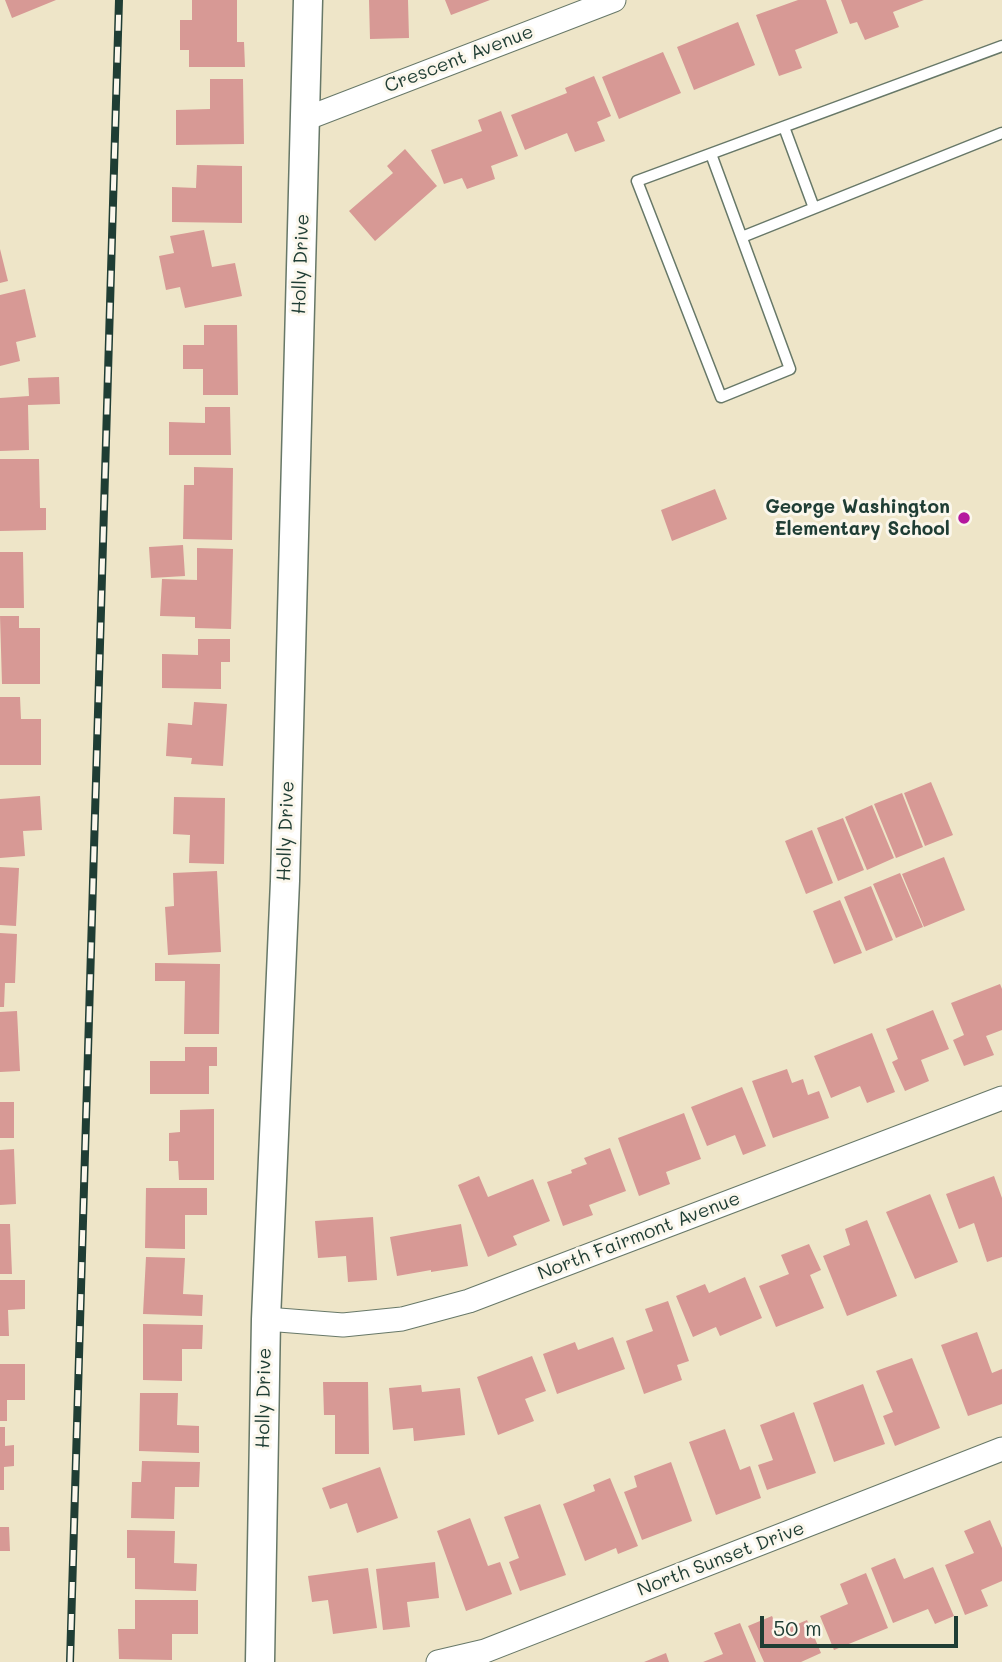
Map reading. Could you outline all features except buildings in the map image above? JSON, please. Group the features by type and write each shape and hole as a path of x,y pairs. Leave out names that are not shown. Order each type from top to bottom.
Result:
{"street":[{"name":"Holly Drive","path":"260,1662 266,1319 285,881 308,0"},
{"name":"Crescent Avenue","path":"305,119 614,0"},
{"name":"North Fairmont Avenue","path":"266,1319 342,1325 402,1319 469,1301 1002,1098"},
{"name":"North Sunset Drive","path":"438,1662 485,1651 1002,1449"}],"lane":[{"path":"711,154 790,369 721,397 638,181 1002,46"},
{"path":"784,127 814,208"},
{"path":"742,237 1002,133"}],"railway":[{"path":"70,1662 119,0"}],"place":[{"name":"George Washington Elementary School","path":"964,518"}]}
